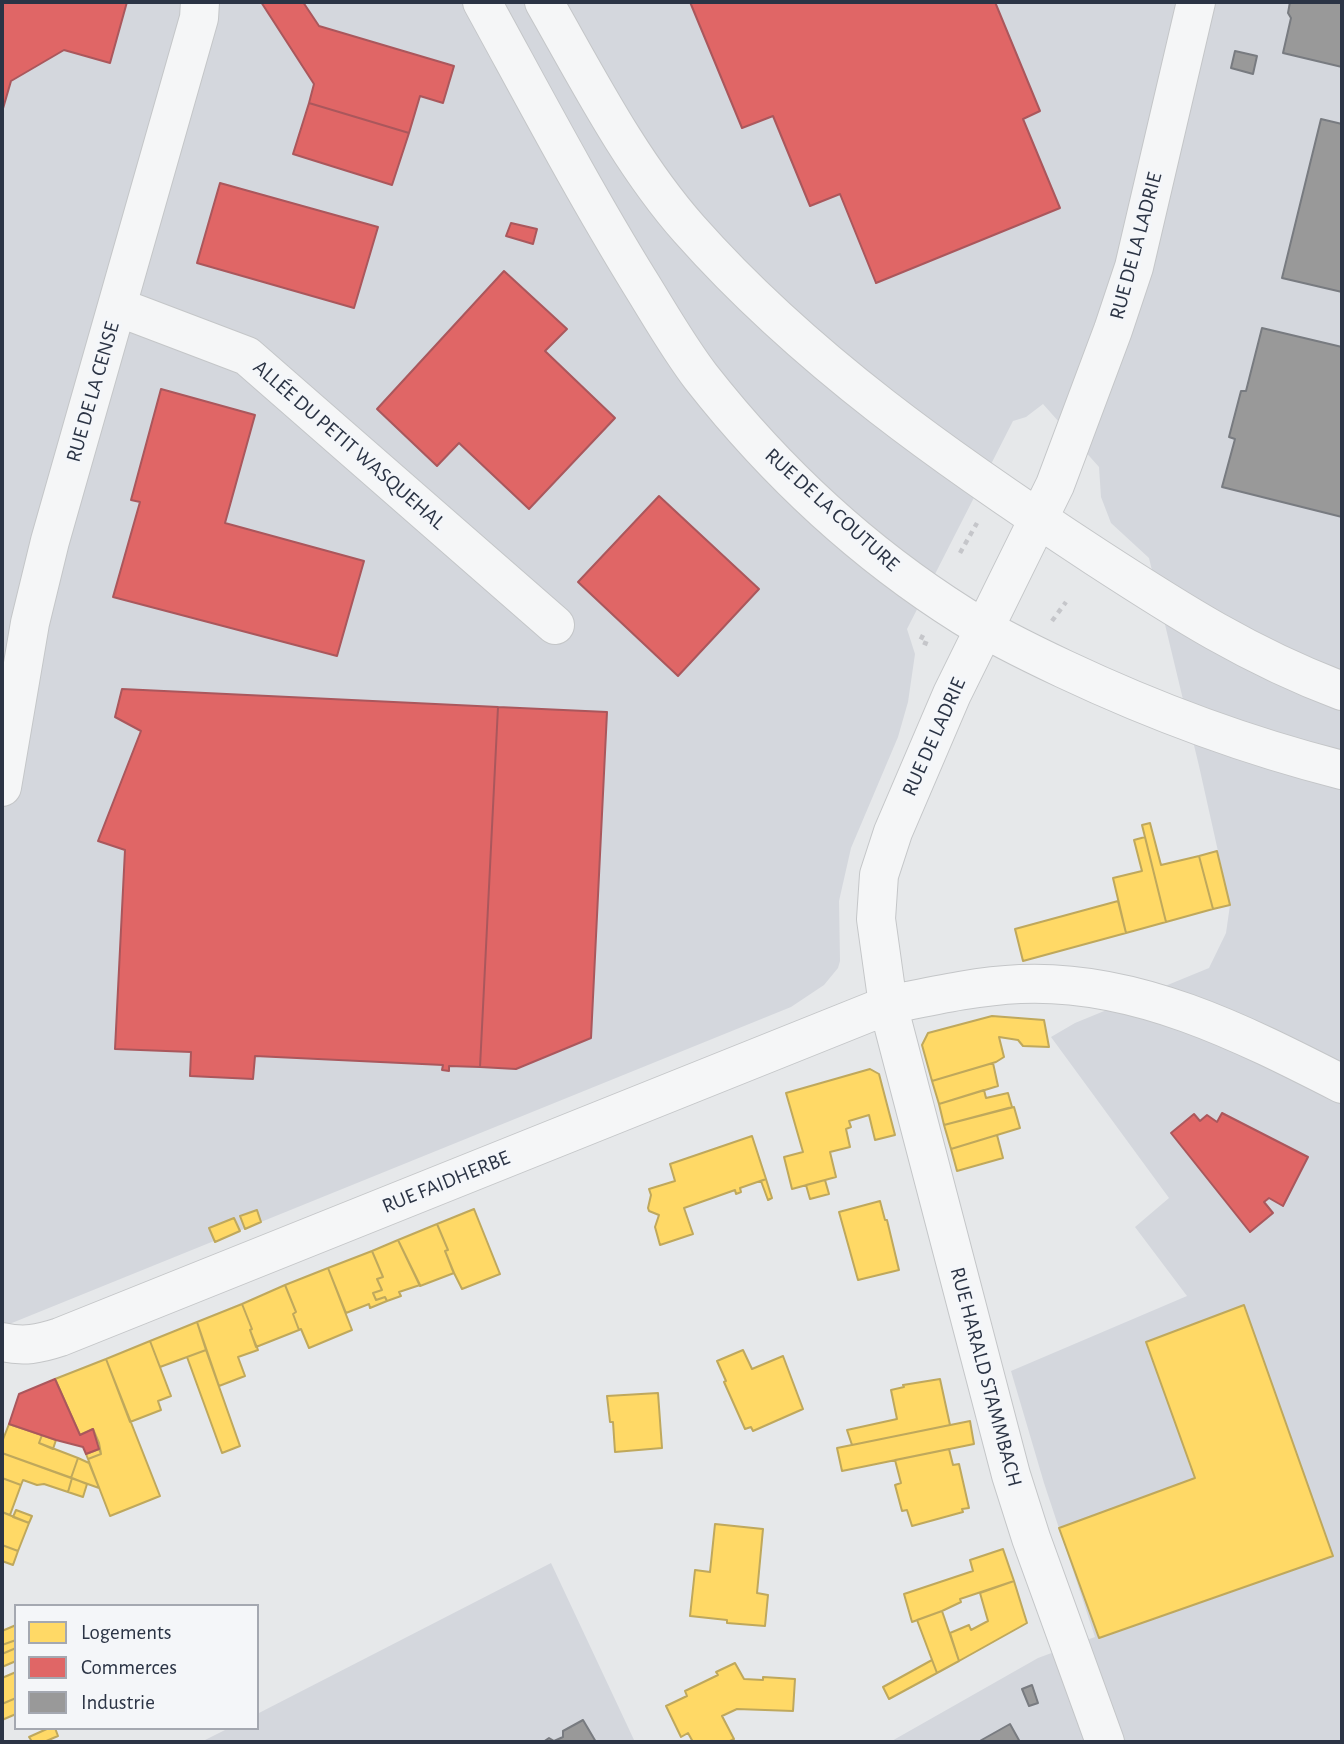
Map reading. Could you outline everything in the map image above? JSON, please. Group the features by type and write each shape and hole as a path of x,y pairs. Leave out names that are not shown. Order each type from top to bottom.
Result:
{"street":[{"name":"RUE DE LA CENSE","path":"2,787 34,609 50,541 199,19 200,2"},
{"name":"RUE DE LA COUTURE","path":"482,2 600,218 699,374 750,435 801,488 857,538 908,578 984,629 1092,682 1167,714 1342,769"},
{"path":"544,2 598,97 647,174 688,228 795,334 925,439 1039,520 1210,630 1289,670 1342,691"},
{"name":"RUE DE LA LADRIE","path":"1055,485 1134,267 1196,2"},
{"name":"ALLÉE DU PETIT WASQUEHAL","path":"118,307 247,356 555,625"},
{"name":"RUE DE LADRIE","path":"888,1005 876,919 879,875 889,842 952,694 1055,485"},
{"name":"RUE FAIDHERBE","path":"2,1342 19,1346 36,1345 60,1337 888,1005 955,992 1022,984 1096,989 1155,1002 1254,1041 1342,1084"},
{"name":"RUE HARALD STAMMBACH","path":"888,1005 1017,1494 1105,1742"}],"path":[{"path":"960,553 979,521"},
{"path":"1050,624 1066,602"},
{"path":"925,632 920,641 930,645"}],"shaded area":[{"path":"2,2 1342,2 1342,1742 890,1742 1038,1658 1095,1637 1044,1483 1011,1371 1187,1296 1135,1227 1169,1198 1051,1037 1075,1023 1209,968 1226,933 1230,905 1149,558 1111,523 1101,497 1099,467 1043,404 1026,417 1013,421 907,629 915,654 908,702 898,737 851,848 839,901 840,961 838,968 824,985 791,1007 2,1327"},
{"path":"551,1563 635,1742 201,1742 225,1730 259,1730 259,1713"}],"building: Logements":[{"path":"1150,823 1161,865 1199,856 1213,909 1166,922 1142,825"},
{"path":"1145,837 1166,922 1126,933 1113,878 1142,871 1134,840"},
{"path":"1217,851 1230,905 1213,909 1199,856"},
{"path":"1118,901 1126,933 1023,961 1015,929"},
{"path":"992,1016 1044,1020 1049,1047 1023,1046 1018,1040 999,1037 1004,1057 996,1062 932,1081 922,1045 928,1033"},
{"path":"993,1063 998,1086 939,1104 932,1081"},
{"path":"870,1069 879,1074 895,1135 875,1140 869,1115 849,1121 851,1127 846,1129 850,1147 830,1152 836,1177 792,1189 784,1157 803,1152 786,1093"},
{"path":"984,1090 986,1098 1008,1093 1012,1107 944,1125 939,1104"},
{"path":"1014,1107 1020,1128 951,1149 944,1125"},
{"path":"997,1135 1003,1158 957,1171 951,1149"},
{"path":"752,1136 766,1179 740,1188 741,1192 736,1194 735,1190 684,1208 693,1234 660,1245 655,1227 659,1215 649,1211 649,1189 675,1181 670,1164"},
{"path":"766,1179 772,1198 768,1200 761,1181"},
{"path":"825,1180 829,1194 810,1199 806,1185"},
{"path":"880,1201 899,1270 858,1280 839,1212"},
{"path":"474,1209 500,1274 462,1289 445,1251 448,1250 437,1224"},
{"path":"257,1210 261,1222 245,1229 240,1216"},
{"path":"234,1218 240,1231 215,1242 209,1228"},
{"path":"437,1224 454,1273 420,1286 398,1240"},
{"path":"398,1240 420,1285 399,1292 401,1296 387,1301 385,1297 376,1300 373,1293 382,1290 377,1279 383,1277 372,1251"},
{"path":"372,1251 383,1277 377,1279 382,1290 373,1293 376,1300 385,1297 387,1301 370,1308 369,1304 346,1313 328,1268"},
{"path":"328,1268 352,1330 309,1348 301,1329 299,1330 293,1314 296,1312 285,1285"},
{"path":"285,1285 296,1312 293,1314 299,1330 256,1347 242,1304"},
{"path":"242,1304 258,1350 238,1357 245,1376 219,1386 197,1322"},
{"path":"1244,1305 1333,1556 1099,1638 1059,1528 1195,1478 1146,1342"},
{"path":"197,1322 206,1350 160,1367 150,1341"},
{"path":"150,1341 171,1396 158,1401 161,1410 130,1422 106,1359"},
{"path":"206,1350 240,1446 222,1453 187,1357"},
{"path":"743,1350 752,1369 783,1356 803,1409 753,1431 751,1427 745,1429 717,1361"},
{"path":"106,1359 160,1496 110,1516 88,1459 101,1454 99,1443 93,1429 80,1435 55,1379"},
{"path":"940,1379 950,1425 852,1445 847,1430 897,1419 891,1390 904,1387 903,1385"},
{"path":"658,1393 662,1448 615,1452 613,1422 610,1422 607,1396"},
{"path":"970,1421 974,1444 842,1471 837,1448"},
{"path":"9,1424 42,1435 39,1443 78,1458 71,1478 2,1453 2,1442"},
{"path":"42,1435 56,1440 53,1449 39,1443"},
{"path":"99,1449 101,1454 88,1459 86,1454"},
{"path":"949,1449 953,1465 959,1464 969,1508 912,1526 907,1510 902,1511 895,1485 901,1483 895,1460"},
{"path":"2,1453 72,1478 68,1492 23,1480 21,1485 2,1478"},
{"path":"78,1458 89,1463 99,1488 71,1478"},
{"path":"2,1478 21,1485 10,1515 2,1512"},
{"path":"72,1478 87,1484 83,1497 68,1492"},
{"path":"16,1510 32,1516 29,1523 13,1517"},
{"path":"2,1512 29,1523 18,1551 2,1545"},
{"path":"715,1524 763,1529 757,1593 768,1595 765,1626 690,1616 695,1570 710,1572"},
{"path":"2,1545 18,1551 13,1565 2,1561"},
{"path":"1003,1549 1014,1581 960,1599 961,1602 912,1622 904,1594 973,1571 970,1560"},
{"path":"1014,1581 1027,1623 959,1661 950,1633 969,1625 971,1630 988,1621 980,1593"},
{"path":"942,1611 959,1661 937,1673 917,1620"},
{"path":"14,1626 14,1641 2,1645 2,1631"},
{"path":"14,1641 14,1649 2,1654 2,1645"},
{"path":"14,1649 14,1662 2,1667 2,1654"},
{"path":"932,1660 937,1673 889,1699 883,1687"},
{"path":"735,1663 744,1679 795,1679 793,1711 737,1709 722,1716 734,1739 728,1742 693,1742 688,1733 681,1737 666,1706 687,1696 685,1691 718,1675 716,1672"},
{"path":"14,1673 14,1699 2,1704 2,1678"},
{"path":"14,1699 14,1715 2,1720 2,1704"},
{"path":"45,1730 56,1730 58,1736 44,1742 27,1742 31,1740 29,1737"}],"building: Commerces":[{"path":"2,2 127,2 110,63 64,50 11,81 2,112"},
{"path":"261,2 303,2 319,26 454,66 443,103 420,96 409,133 309,103 314,84"},
{"path":"690,2 995,2 1040,111 1023,119 1060,208 876,283 840,194 810,206 773,116 742,128"},
{"path":"309,103 409,133 392,185 293,154"},
{"path":"220,183 378,227 354,308 197,263"},
{"path":"511,223 537,229 533,244 506,236"},
{"path":"504,271 567,329 545,351 615,418 529,509 459,443 437,466 377,409"},
{"path":"161,389 255,415 225,523 364,561 337,656 113,597 140,502 131,500"},
{"path":"659,496 759,589 678,676 578,582"},
{"path":"122,689 498,707 480,1067 449,1066 449,1071 442,1070 443,1065 255,1056 253,1079 190,1076 191,1052 115,1049 125,850 98,841 141,731 115,717"},
{"path":"498,707 607,712 591,1038 516,1069 480,1067"},
{"path":"1222,1113 1308,1157 1283,1206 1269,1198 1264,1202 1273,1213 1250,1232 1171,1133 1194,1114 1200,1121 1207,1115 1217,1122"},
{"path":"55,1379 80,1435 93,1429 99,1449 86,1454 83,1447 9,1424 19,1394"}],"building: Industrie":[{"path":"1290,2 1342,2 1342,67 1283,53 1291,18 1288,13"},
{"path":"1235,51 1257,56 1253,74 1231,68"},
{"path":"1321,119 1342,124 1342,292 1282,278"},
{"path":"1262,328 1342,347 1342,517 1222,487 1235,439 1229,437 1241,391 1246,391"},
{"path":"1032,1685 1038,1703 1029,1706 1022,1689"},
{"path":"583,1720 596,1742 543,1742 549,1738 554,1741 563,1737 563,1731"},
{"path":"1010,1724 1020,1742 978,1742"}]}
